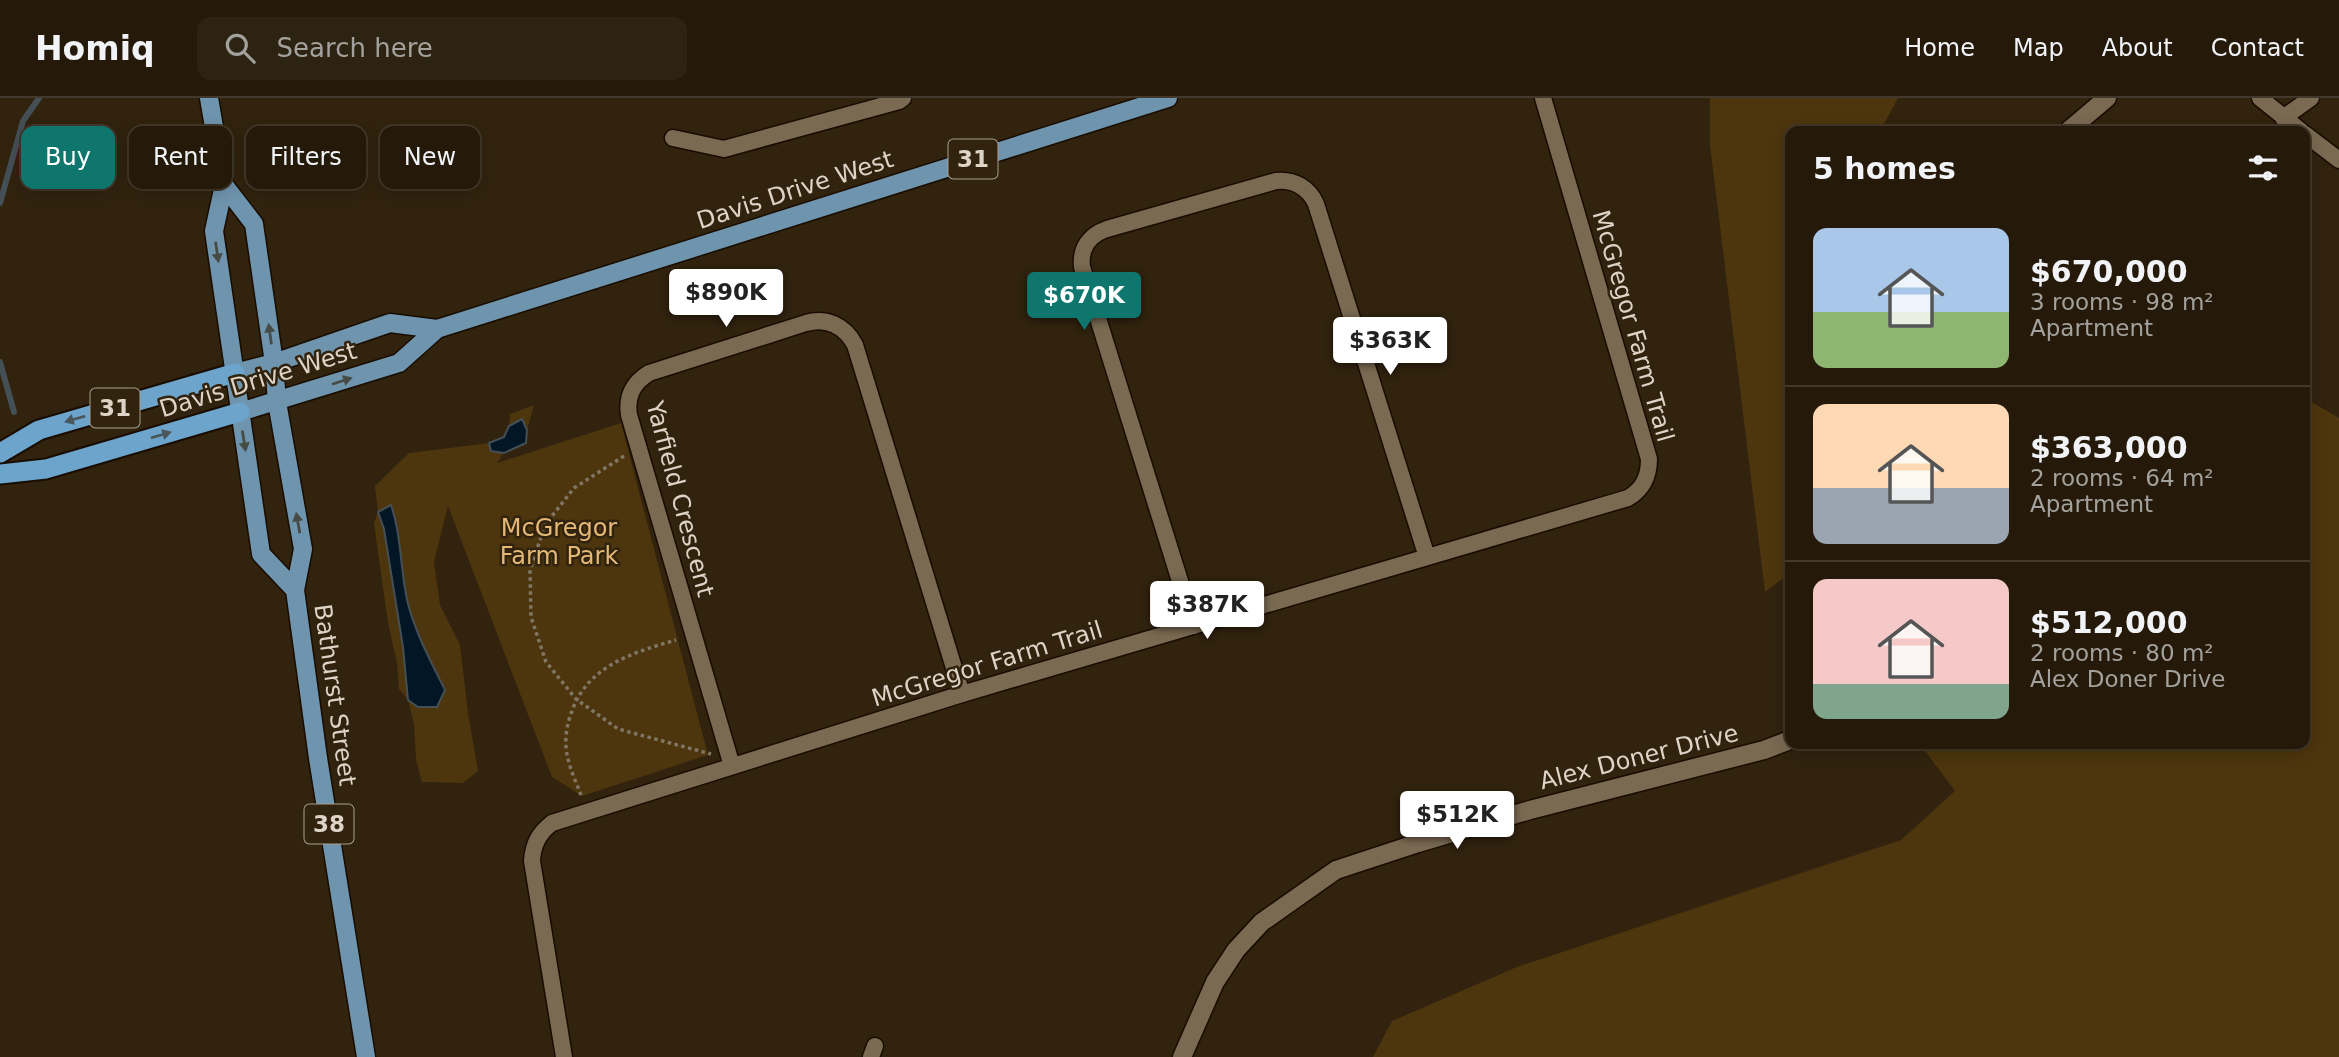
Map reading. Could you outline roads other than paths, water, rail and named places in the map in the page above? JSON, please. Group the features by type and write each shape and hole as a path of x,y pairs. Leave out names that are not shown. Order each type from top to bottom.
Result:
{"highway":[{"name":"Davis Drive West","path":"0,453 39,430 235,373"},
{"name":"Davis Drive West","path":"0,474 46,469 240,412"}],"main road":[{"name":"Bathurst Street","path":"209,98 214,126"},
{"name":"Davis Drive West","path":"235,373 274,363 390,324 437,329 1168,98"},
{"name":"Bathurst Street","path":"223,189 214,231 261,554 295,590"},
{"name":"Bathurst Street","path":"227,189 254,224 277,401 303,550 295,590 318,758 366,1057"},
{"name":"Davis Drive West","path":"240,412 399,363 437,329"}],"street":[{"path":"673,138 724,149 904,98"},
{"name":"McGregor Farm Trail","path":"564,1057 533,866 533,851 538,837 548,826 561,818 731,763 1628,498 1639,490 1648,473 1649,460 1543,98"},
{"path":"2074,126 2107,98"},
{"path":"2260,98 2294,126"},
{"path":"2283,118 2311,98"},
{"path":"2310,138 2339,160"},
{"path":"1194,626 1082,267 1083,250 1088,241 1107,229 1276,181 1293,182 1307,191 1316,204 1427,557"},
{"name":"Yarfield Crescent","path":"731,763 638,448 628,402 633,387 645,375 812,321 823,321 840,327 855,345 962,694"},
{"name":"Alex Doner Drive","path":"1182,1057 1215,982 1236,950 1262,922 1336,870 1418,842 1530,810 1764,750 1785,742"}],"water":[{"path":"522,419 527,430 526,443 504,453 491,451 489,443 504,437 509,426"},
{"path":"391,505 411,615 445,690 437,707 418,707 408,700 403,647 384,529 378,512"}],"waterway":[{"path":"0,203 23,121 39,98"},
{"path":"0,362 14,412"}],"park label":[{"name":"McGregor Farm Park","path":"559,542"}]}
